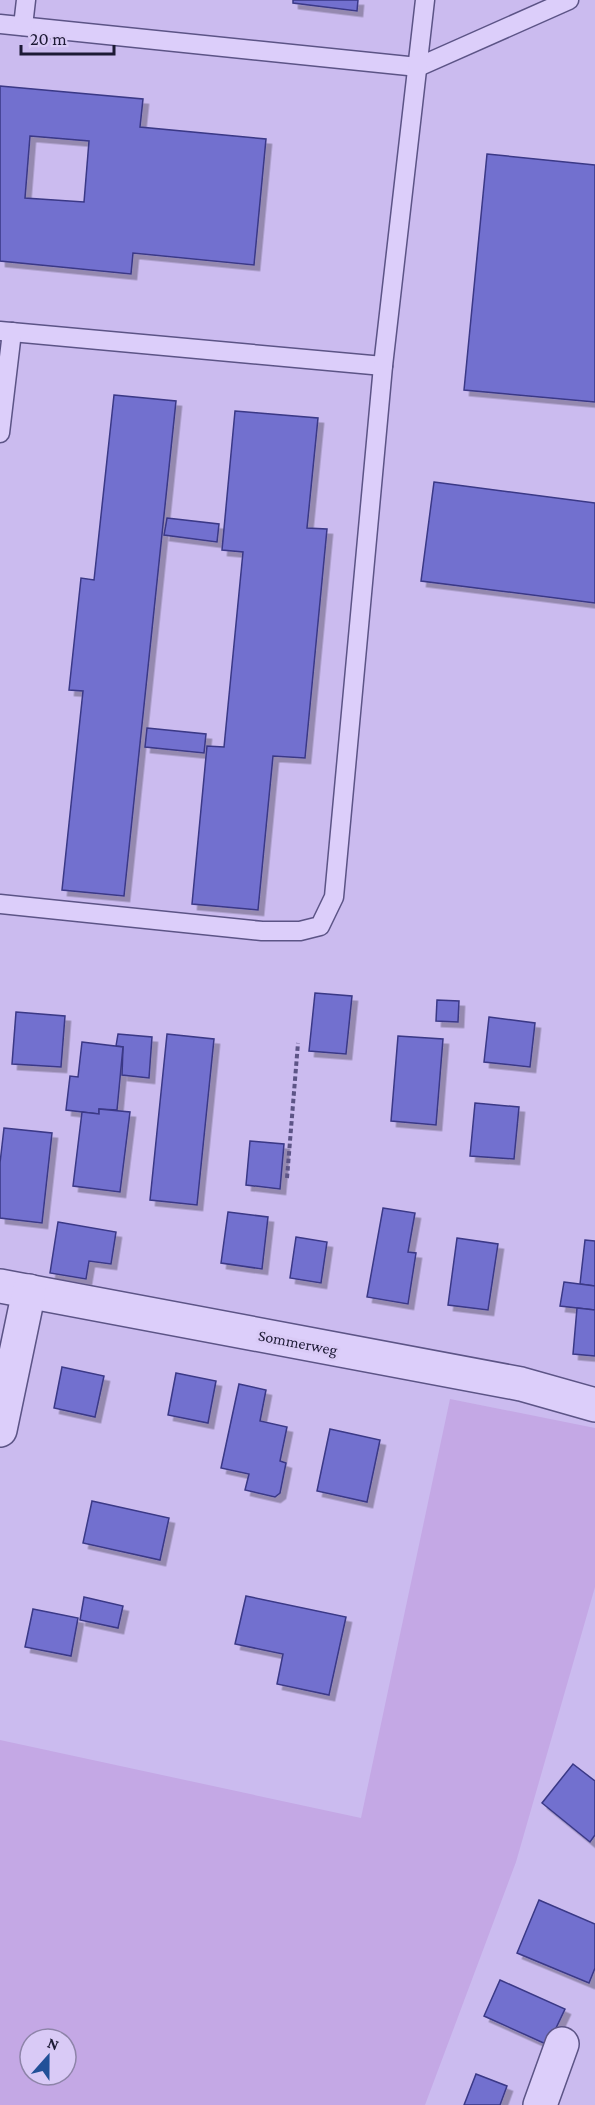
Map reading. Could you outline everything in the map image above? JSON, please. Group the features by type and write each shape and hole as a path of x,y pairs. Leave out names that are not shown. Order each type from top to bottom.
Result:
{"street":[{"name":"Sommerweg","path":"15,1288 521,1384 595,1405"},
{"path":"0,1430 15,1288"},
{"path":"540,2105 562,2044"}],"lane":[{"path":"23,26 26,0"},
{"path":"0,904 262,931 300,932 320,926 334,897 383,366 425,0"},
{"path":"0,24 418,67 569,0"},
{"path":"0,433 6,332 383,366"}],"path":[{"path":"287,1178 298,1043"}],"shaded area":[{"path":"450,1399 595,1428 595,1587 516,1862 425,2105 0,2105 0,1740 361,1818"}],"building":[{"path":"293,0 358,0 357,11 293,3"},
{"path":"0,86 143,99 140,127 266,139 254,265 133,253 131,274 0,261","holes":["30,136 89,141 84,202 25,198"]},
{"path":"487,154 595,165 595,402 464,390"},
{"path":"114,395 176,401 124,896 62,890 83,691 69,690 81,578 94,580"},
{"path":"235,411 318,418 307,528 327,529 305,758 273,756 258,910 192,904 207,746 224,747 243,552 222,550"},
{"path":"434,482 595,503 595,603 421,581"},
{"path":"167,518 219,524 217,542 164,535"},
{"path":"147,728 206,734 204,753 145,747"},
{"path":"315,993 352,996 346,1054 309,1051"},
{"path":"437,1000 459,1001 458,1022 436,1021"},
{"path":"16,1012 65,1016 61,1067 12,1064"},
{"path":"489,1017 535,1023 530,1067 484,1062"},
{"path":"118,1034 152,1037 149,1078 122,1075 123,1047 116,1046"},
{"path":"167,1034 214,1039 197,1205 150,1200"},
{"path":"398,1036 443,1039 436,1125 391,1121"},
{"path":"82,1042 123,1047 117,1110 99,1109 99,1114 66,1110 70,1076 78,1077"},
{"path":"475,1103 519,1107 514,1159 470,1156"},
{"path":"99,1109 130,1112 120,1192 73,1186 82,1112 99,1114"},
{"path":"4,1128 52,1133 42,1223 0,1218 0,1163"},
{"path":"250,1141 284,1144 280,1189 246,1185"},
{"path":"383,1208 415,1213 408,1252 416,1253 408,1304 367,1297"},
{"path":"228,1212 268,1217 262,1269 221,1263"},
{"path":"58,1222 116,1232 111,1264 89,1261 86,1279 50,1273"},
{"path":"296,1237 327,1242 321,1283 290,1278"},
{"path":"457,1238 498,1244 488,1310 448,1305"},
{"path":"585,1240 595,1241 595,1286 580,1284"},
{"path":"564,1282 595,1286 595,1310 560,1306"},
{"path":"577,1308 595,1310 595,1356 573,1354"},
{"path":"62,1367 104,1376 95,1417 54,1408"},
{"path":"176,1373 216,1381 208,1423 168,1415"},
{"path":"239,1384 266,1390 260,1421 287,1427 280,1461 286,1463 280,1493 275,1497 245,1490 249,1474 221,1468"},
{"path":"330,1429 380,1440 367,1502 317,1491"},
{"path":"92,1501 169,1518 160,1560 83,1543"},
{"path":"246,1596 346,1617 329,1695 277,1684 283,1654 235,1644"},
{"path":"84,1597 123,1606 118,1628 80,1620"},
{"path":"33,1609 78,1618 71,1656 25,1647"},
{"path":"573,1764 595,1781 595,1835 590,1842 542,1803"},
{"path":"539,1900 595,1924 595,1968 589,1983 517,1953"},
{"path":"500,1980 565,2009 548,2045 484,2016"},
{"path":"476,2074 507,2086 500,2105 464,2105"}]}
